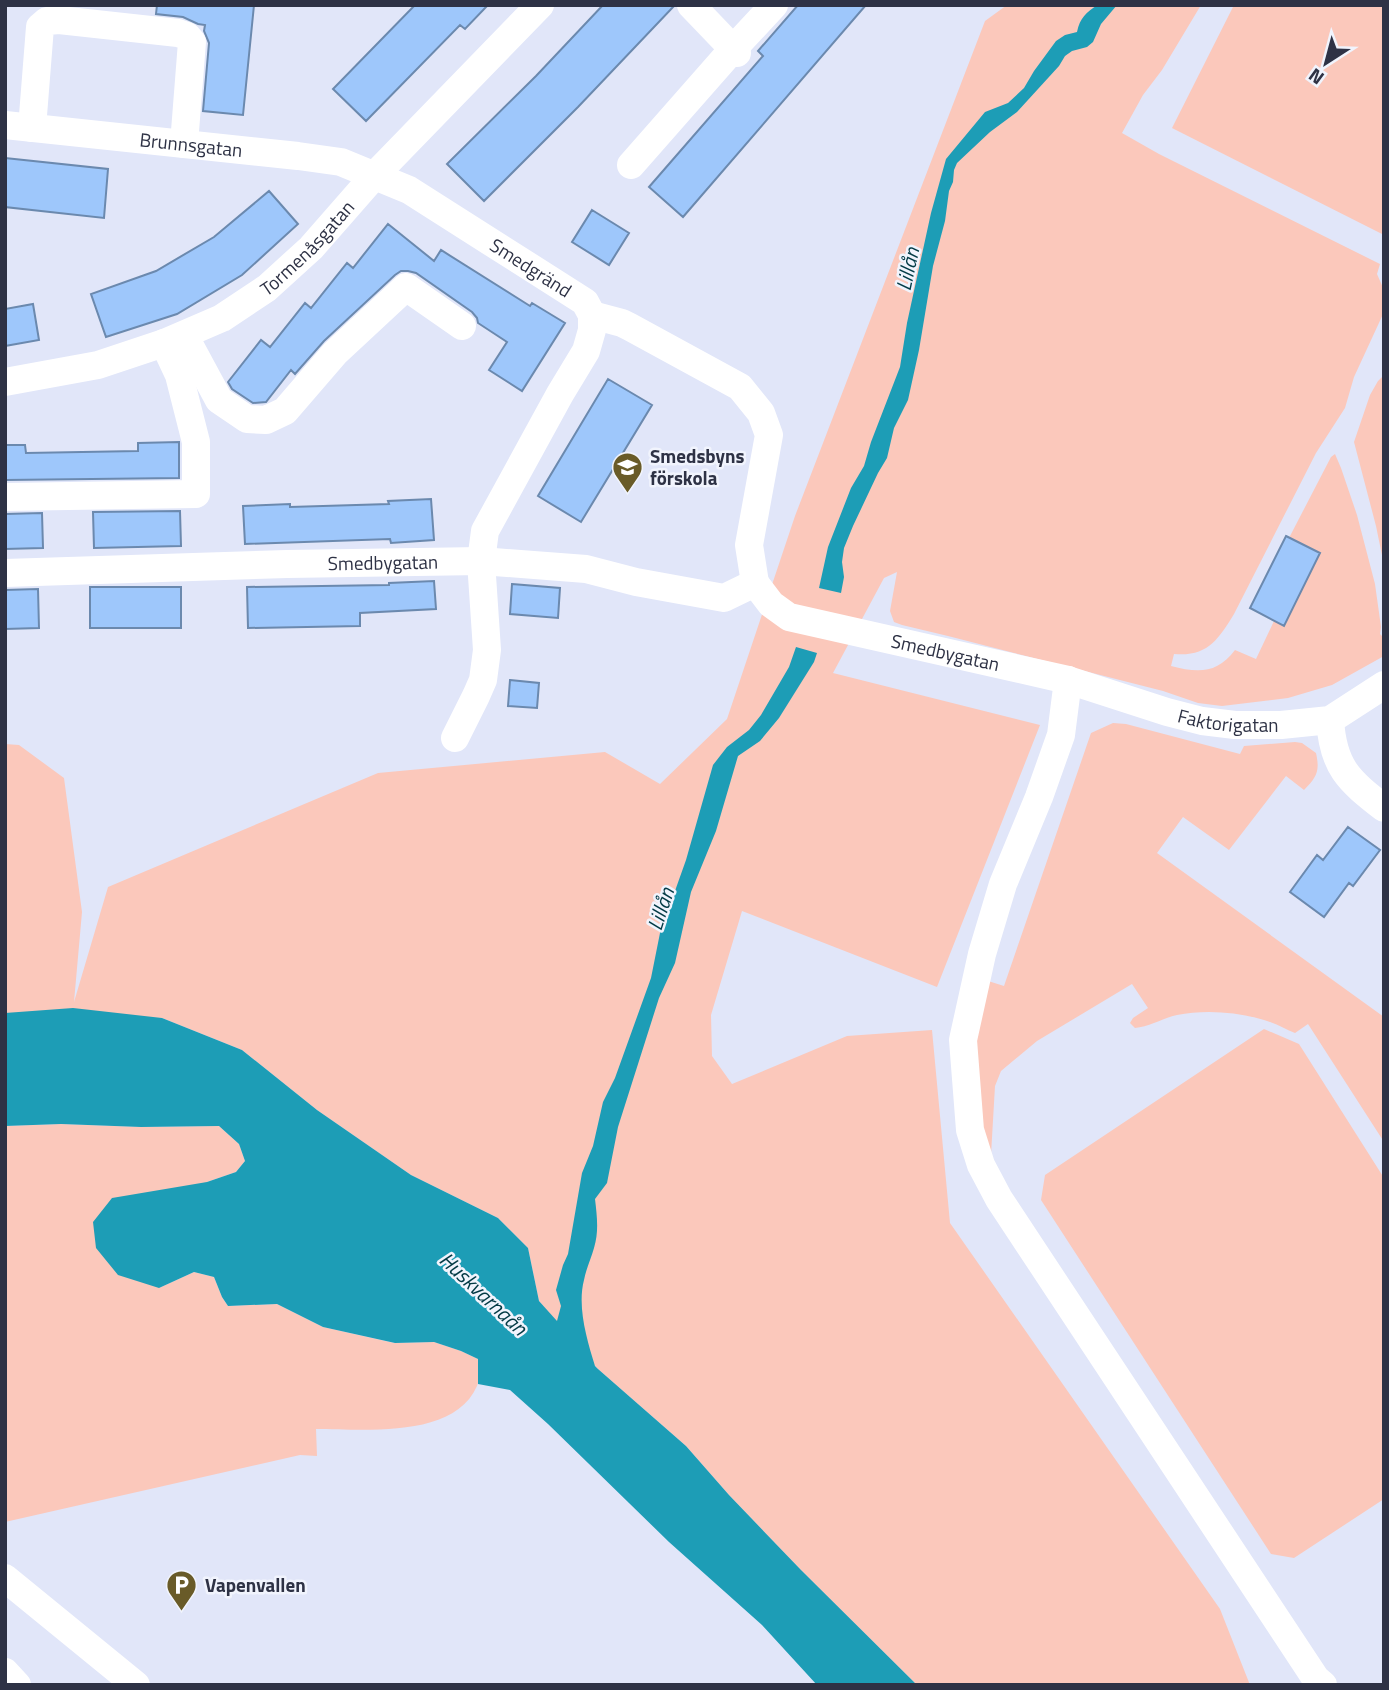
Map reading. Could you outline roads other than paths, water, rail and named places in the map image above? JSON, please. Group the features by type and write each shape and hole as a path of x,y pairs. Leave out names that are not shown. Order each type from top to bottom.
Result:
{"street":[{"name":"Tormenåsgatan","path":"5,383 98,365 174,339 222,318 267,288 310,248 374,176 540,5"},
{"path":"691,5 735,51"},
{"path":"631,165 774,5"},
{"path":"19,126 40,27 47,21 59,20 187,36 192,42 184,144"},
{"name":"Brunnsgatan","path":"19,126 341,162 374,176"},
{"name":"Smedgränd","path":"374,176 409,190 585,302 592,315"},
{"path":"174,339 219,400 247,419 266,419 285,411 335,353 406,287 462,326"},
{"path":"455,738 483,680 487,650 481,561 485,531 586,351 593,330 592,315 630,327 740,387 761,413 769,435 749,545 755,583"},
{"path":"5,497 196,494 196,442 179,375 174,339"},
{"name":"Smedbygatan","path":"5,573 481,561 586,569 636,582 724,598 755,583 771,604 789,617 1068,680"},
{"path":"1068,680 1061,735 1003,884 982,954 963,1040 970,1129 981,1165 999,1199 1316,1679 1323,1685"},
{"name":"Faktorigatan","path":"1068,680 1167,712 1202,721 1235,725 1282,725 1329,720 1384,685"},
{"path":"1329,720 1339,764 1349,778 1384,808"},
{"path":"5,1578 136,1685"},
{"path":"5,1672 17,1685"}],"water":[{"path":"1098,5 1117,5 1101,24 1093,42 1065,56 1017,112 990,132 957,163 933,266 908,400 894,428 887,458 844,548 841,593 819,588 828,547 851,488 864,466 900,367 931,213 946,159 985,112 1008,103 1024,88 1056,41 1077,32 1084,16"},
{"name":"Huskvarnaån","path":"796,647 817,653 814,662 779,718 760,741 738,756 716,831 691,892 675,963 659,998 618,1127 607,1183 595,1199 597,1236 582,1290 582,1312 595,1366 686,1446 801,1570 917,1685 817,1685 762,1625 669,1542 510,1390 478,1384 478,1359 434,1342 395,1343 323,1327 277,1304 228,1306 214,1277 194,1272 159,1288 118,1275 96,1248 93,1222 112,1198 207,1182 236,1172 245,1161 239,1144 219,1126 5,1126 5,1013 73,1008 162,1018 242,1050 317,1110 411,1175 498,1218 528,1248 539,1301 557,1321 561,1306 556,1290 568,1254 582,1173 593,1146 603,1102 615,1078 651,978 660,933 686,860 713,765 727,747 749,730 761,715 789,667"}],"place":[{"name":"Smedsbyns förskola","path":"627,494"},
{"name":"Vapenvallen","path":"182,1612"}],"water label":[{"name":"Lillån","path":"908,269"},
{"name":"Lillån","path":"661,909"}]}
